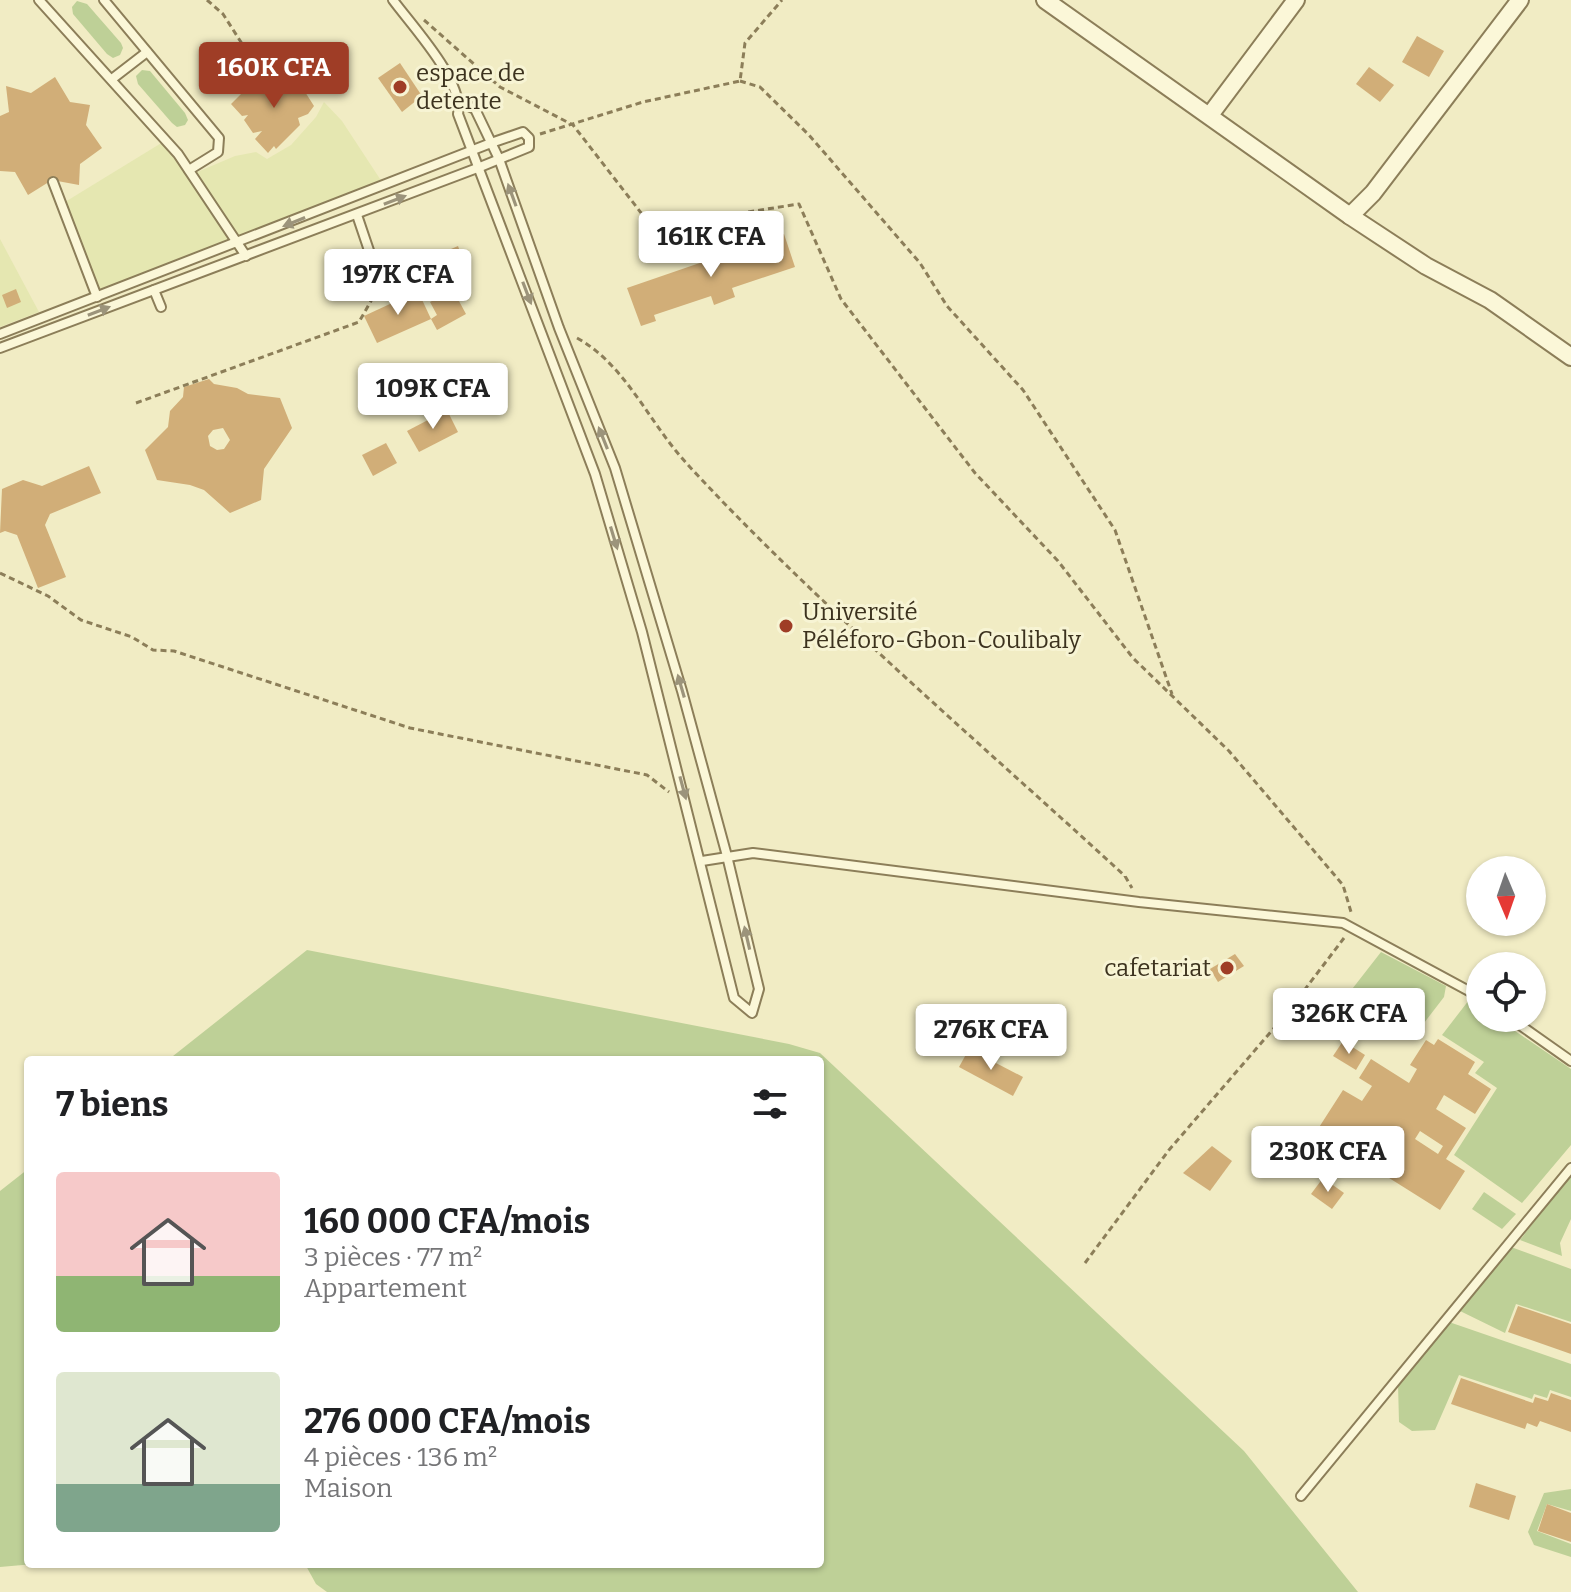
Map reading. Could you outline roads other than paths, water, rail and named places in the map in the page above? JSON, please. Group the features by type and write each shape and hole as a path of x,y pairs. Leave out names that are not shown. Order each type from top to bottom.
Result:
{"street":[{"path":"1045,0 1350,216 1426,266 1490,300 1571,357"},
{"path":"1210,115 1296,0"},
{"path":"1350,216 1373,193 1520,0"}],"lane":[{"path":"104,0 219,138 218,152 189,170"},
{"path":"43,1 189,170 246,256"},
{"path":"394,2 437,60 460,102 475,109 499,159 559,328 615,468 682,691 727,856 759,989 752,1013 734,998 642,632 595,474 458,114 460,102"},
{"path":"112,79 147,52"},
{"path":"0,334 491,143 523,132 529,138 529,147 480,167 0,348"},
{"path":"53,182 97,297"},
{"path":"357,215 380,283"},
{"path":"154,290 161,307"},
{"path":"56,312 60,326"},
{"path":"595,474 615,468"},
{"path":"702,861 753,853 1139,902 1343,923 1466,989"},
{"path":"1530,1032 1571,1061"},
{"path":"1301,1496 1571,1168"}],"place":[{"name":"espace de detente","path":"400,87"},
{"name":"Université Péléforo-Gbon-Coulibaly","path":"786,626"},
{"name":"cafetariat","path":"1227,968"}]}
